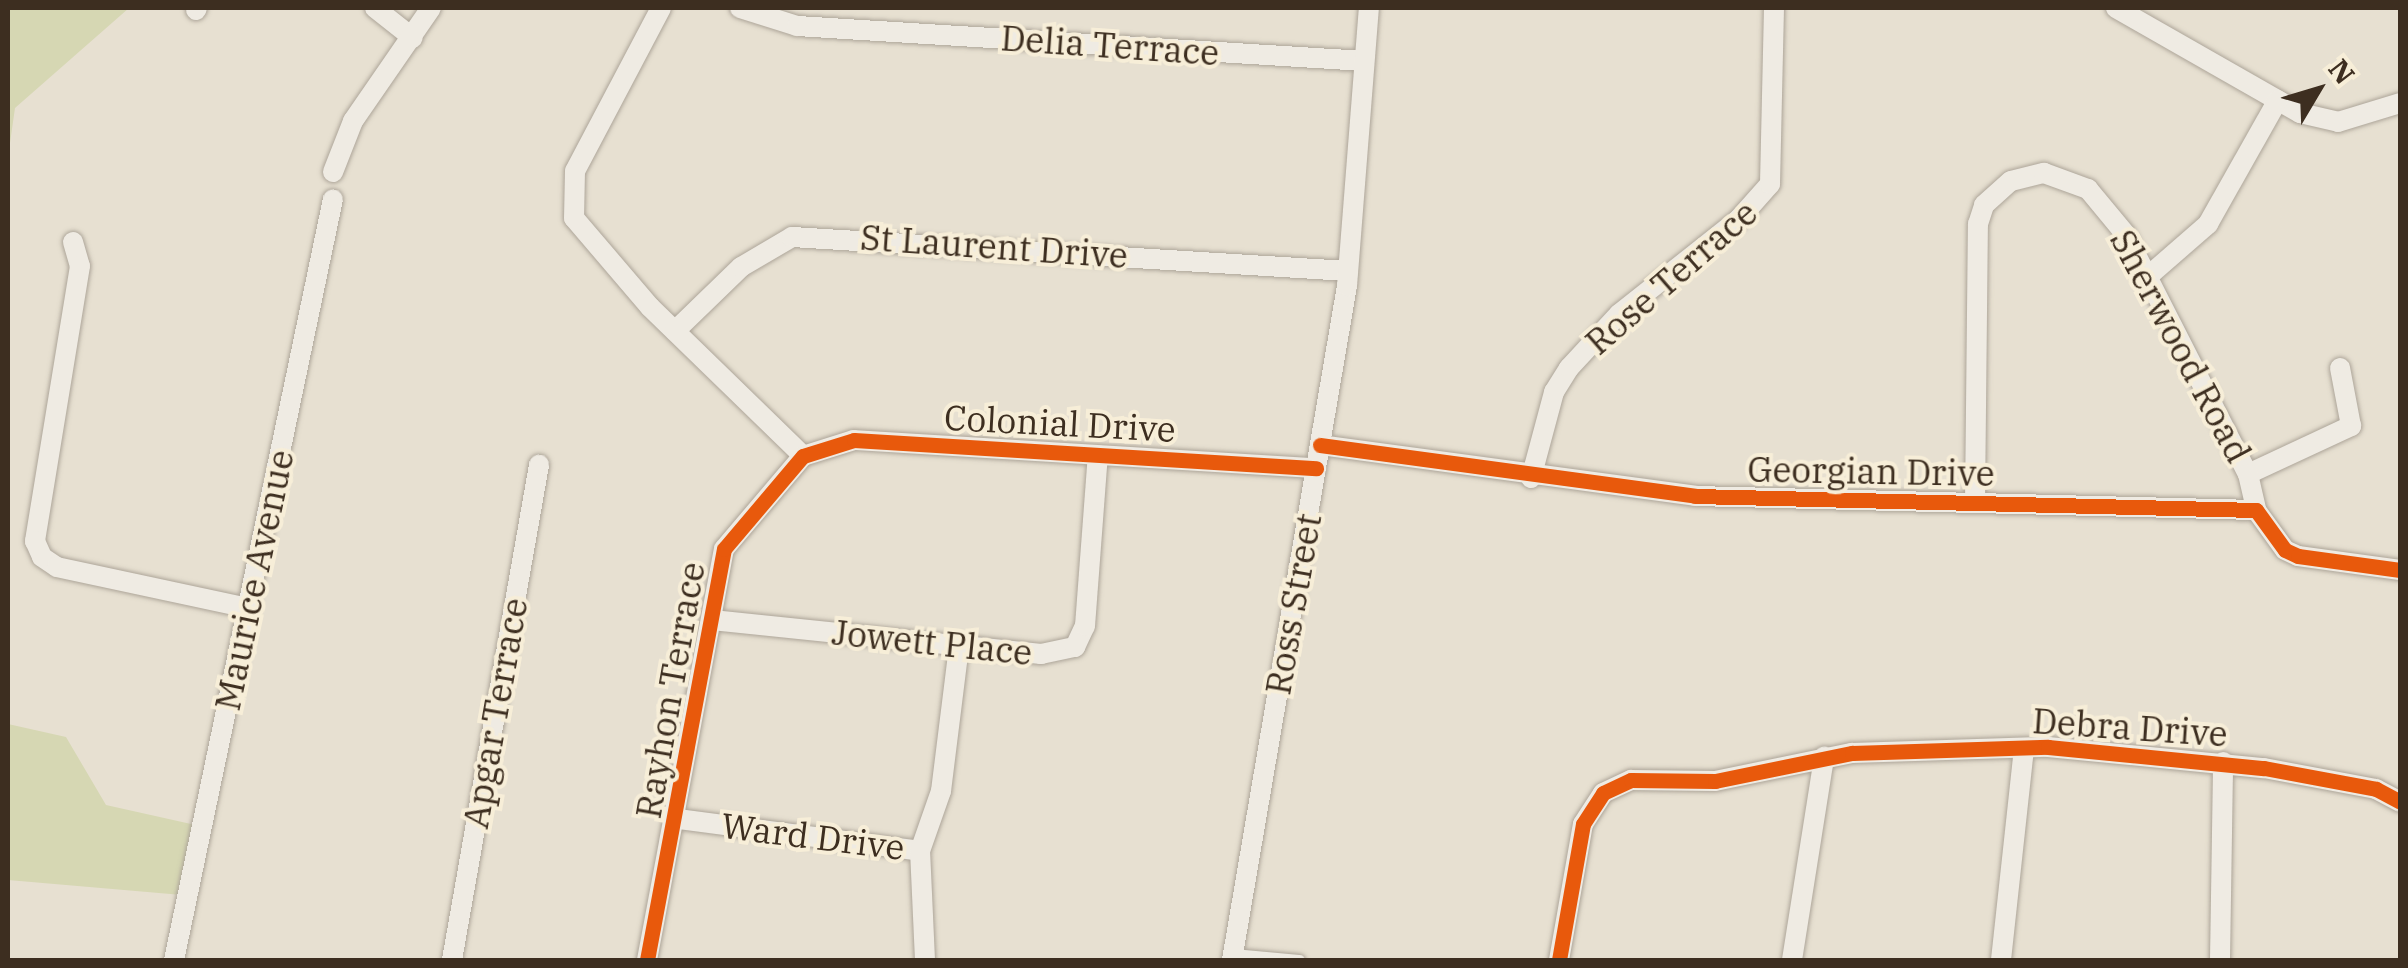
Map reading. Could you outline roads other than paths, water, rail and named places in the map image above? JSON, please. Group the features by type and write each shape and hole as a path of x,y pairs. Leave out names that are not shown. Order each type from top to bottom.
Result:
{"street":[{"path":"375,8 413,38"},
{"path":"333,172 352,121 431,8"},
{"path":"660,8 575,171 571,192 574,218 675,332 803,456"},
{"name":"Delia Terrace","path":"740,8 797,26 1364,61"},
{"name":"Ross Street","path":"1233,957 1348,270 1368,8"},
{"name":"Rose Terrace","path":"1532,478 1554,392 1569,368 1618,314 1739,219 1770,184 1774,8"},
{"path":"2116,8 2141,13 2278,100 2338,122 2400,103"},
{"path":"2146,279 2208,224 2278,100"},
{"name":"Sherwood Road","path":"1975,503 1984,206 2026,174 2068,178 2105,206 2248,474 2256,510"},
{"name":"Maurice Avenue","path":"174,960 333,199"},
{"name":"St Laurent Drive","path":"675,332 742,268 792,237 1348,270"},
{"path":"72,242 80,266 35,541 42,557 58,567 248,608"},
{"path":"2248,474 2351,426 2340,368"},
{"name":"Colonial Drive","path":"803,456 854,440 1316,468"},
{"name":"Georgian Drive","path":"1320,445 1532,478 1695,496 2256,510"},
{"name":"Jowett Place","path":"712,620 1058,654 1082,639 1098,455"},
{"name":"Rayhon Terrace","path":"647,960 678,819 724,549 803,456"},
{"name":"Apgar Terrace","path":"452,960 539,465"},
{"path":"2256,510 2285,550 2298,556 2400,570"},
{"name":"Ward Drive","path":"678,819 920,851 941,791 960,646"},
{"path":"2001,960 2024,748"},
{"name":"Debra Drive","path":"1560,960 1583,824 1603,793 1631,780 1715,780 1824,756 2024,748 2223,762 2376,788 2400,802"},
{"path":"1792,960 1824,756"},
{"path":"2220,960 2223,762"},
{"path":"920,851 925,960"}],"lane":[{"path":"1233,957 1300,960"}]}
